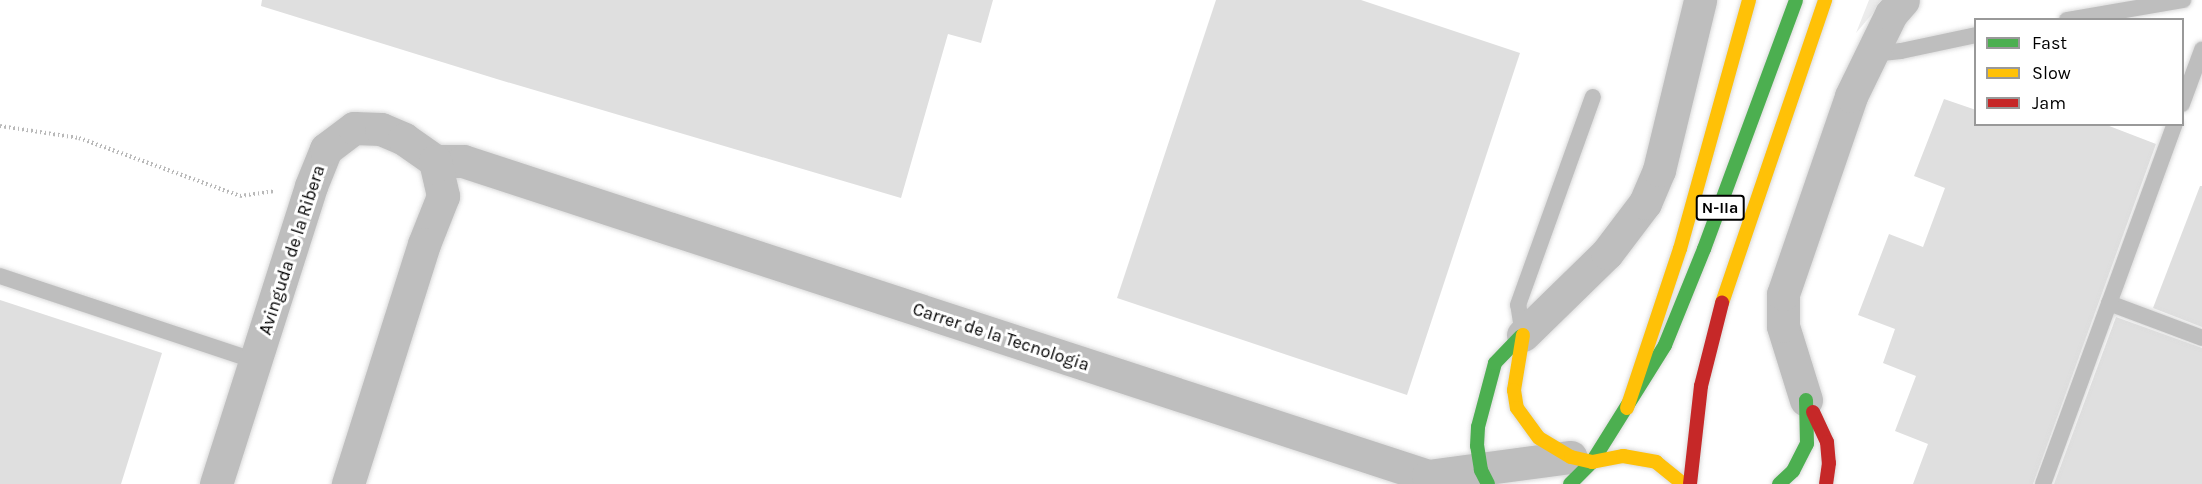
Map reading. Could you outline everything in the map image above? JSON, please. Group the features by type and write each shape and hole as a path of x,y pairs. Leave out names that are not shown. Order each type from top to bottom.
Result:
{"main road":[{"path":"1627,408 1680,249 1749,0"},
{"name":"N-IIa","path":"1578,468 1627,408 1665,345 1709,238 1796,0"},
{"name":"N-IIa","path":"1690,484 1701,386 1720,308 1825,0"},
{"path":"1523,335 1514,390 1517,408 1539,438 1578,468 1623,456 1640,457 1656,462 1683,484"},
{"path":"1485,477 1477,446 1478,427 1495,363 1523,335"},
{"path":"1779,484 1793,471 1807,444 1806,400"},
{"path":"1806,400 1821,424 1827,442 1829,463 1826,484"}],"street":[{"path":"1523,335 1607,253 1645,203 1659,170 1700,0"},
{"path":"1806,400 1783,327 1783,294 1851,96 1891,14 1903,0"},
{"name":"Avinguda de la Ribera","path":"216,484 311,186 326,149 354,128 381,129 404,139 435,161"},
{"path":"348,484 424,244 443,196 435,161"},
{"name":"Carrer de la Tecnologia","path":"435,161 463,161 1428,476 1485,477 1578,468"}],"lane":[{"path":"2079,18 2183,0"},
{"path":"1872,54 1901,51 1974,35"},
{"path":"2184,99 2202,50"},
{"path":"1523,335 1518,305 1593,97"},
{"path":"2043,484 2174,126"},
{"path":"0,276 255,361"},
{"path":"2109,303 2202,338"}],"path":[{"path":"0,126 79,138 240,196 311,186"}],"shaded area":[{"path":"1869,0 1884,0 1856,33"}],"building":[{"path":"262,0 993,0 981,43 948,34 901,198 500,80 261,6"},
{"path":"1216,0 1361,0 1520,53 1407,395 1117,298"},
{"path":"1944,99 1974,109 1974,126 2109,126 2156,144 2033,484 1913,484 1928,444 1895,431 1916,376 1883,363 1895,329 1858,315 1889,234 1923,247 1945,188 1914,176"},
{"path":"2200,186 2202,186 2202,327 2153,308"},
{"path":"0,300 162,353 121,484 0,484"},
{"path":"2116,317 2202,348 2202,484 2054,484"}],"traffic: fast":[{"path":"1570,484 1592,462 1665,345 1704,249 1796,0"},
{"path":"1488,484 1481,470 1477,446 1478,427 1495,363 1521,336"},
{"path":"1779,484 1793,471 1807,444 1806,400"}],"traffic: slow":[{"path":"1627,408 1680,249 1749,0"},
{"path":"1722,303 1825,0"},
{"path":"1523,335 1514,390 1517,408 1539,438 1571,457 1592,462 1623,456 1656,462 1683,484"}],"traffic: jam":[{"path":"1690,484 1701,386 1722,303"},
{"path":"1813,412 1827,442 1829,463 1826,484"}]}
